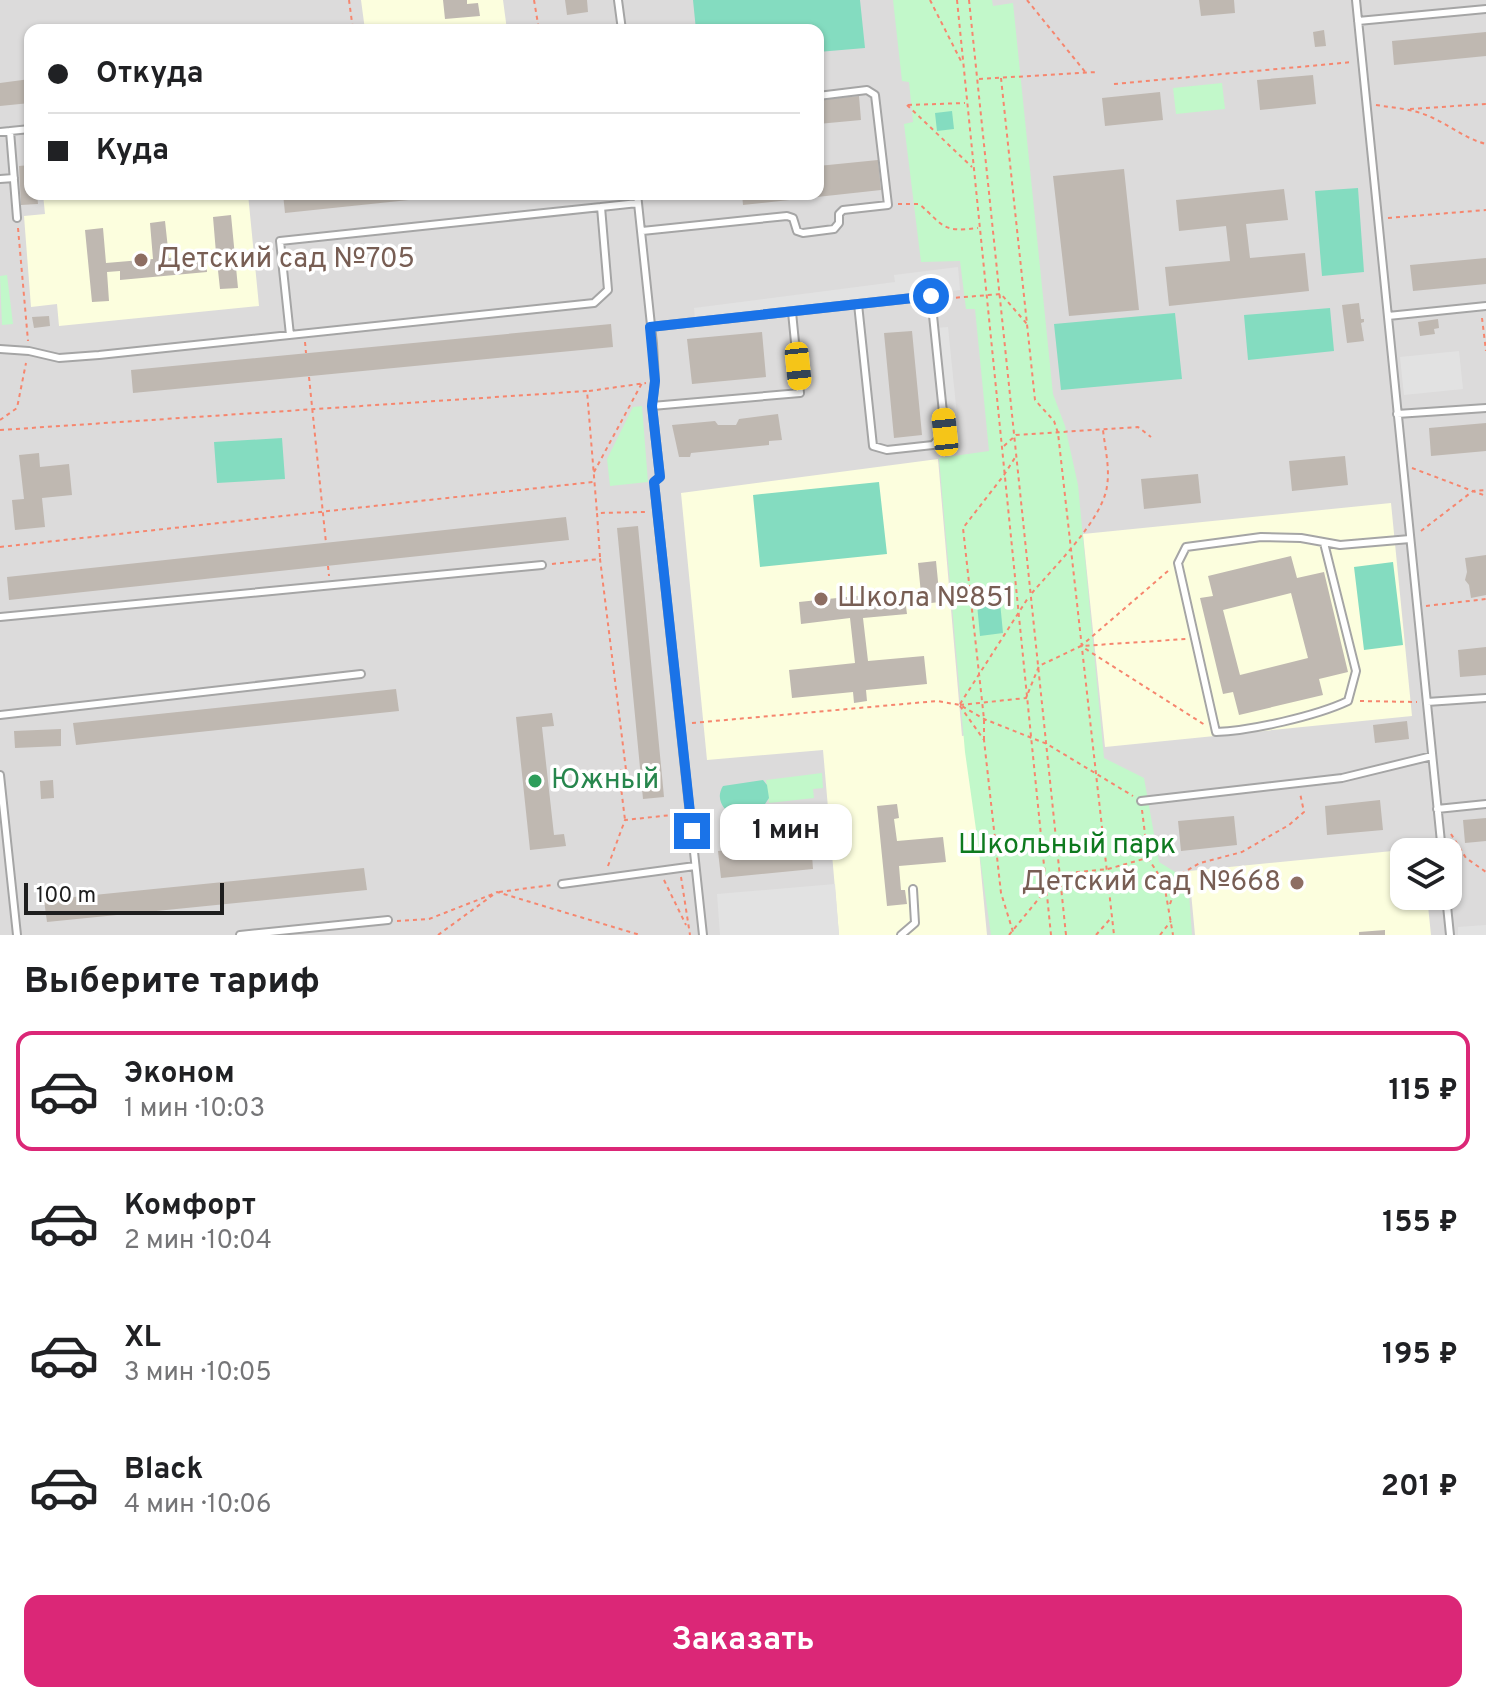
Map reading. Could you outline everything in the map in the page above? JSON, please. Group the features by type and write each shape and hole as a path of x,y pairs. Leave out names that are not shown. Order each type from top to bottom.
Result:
{"lane":[{"path":"618,0 621,24"},
{"path":"1356,0 1440,838"},
{"path":"1358,21 1486,9"},
{"path":"642,231 787,216 793,218 800,233 816,232 837,226 843,210 888,205 875,95 867,90 824,95"},
{"path":"0,132 24,130"},
{"path":"10,131 17,218"},
{"path":"0,179 14,178"},
{"path":"638,200 655,381 652,406 660,477 654,482 703,935"},
{"path":"290,335 280,241 638,203"},
{"path":"0,349 59,358 594,303 608,290 601,207"},
{"path":"650,327 792,312 858,304 931,296 945,432 933,445 887,450 873,446 858,304"},
{"path":"1388,316 1486,306"},
{"path":"652,406 800,393 792,312"},
{"path":"1397,414 1486,408"},
{"path":"1324,543 1356,671 1348,701 1333,708 1231,732 1216,732 1178,563 1186,547 1261,537 1301,538 1340,545 1410,539"},
{"path":"0,617 542,565"},
{"path":"0,715 361,674"},
{"path":"1427,702 1486,698"},
{"path":"1141,801 1342,778 1432,756"},
{"path":"0,775 17,935"},
{"path":"1437,809 1486,804"},
{"path":"562,884 695,866"},
{"path":"901,935 906,934 915,923 913,889"},
{"path":"1447,910 1450,935"},
{"path":"240,935 388,920"}],"path":[{"path":"349,0 352,24"},
{"path":"534,0 538,24"},
{"path":"930,0 963,65"},
{"path":"957,0 1051,935"},
{"path":"969,0 1066,935"},
{"path":"1027,0 1086,73"},
{"path":"1114,84 1362,62"},
{"path":"978,79 1097,72"},
{"path":"1001,78 1035,400 1054,421 1058,433 1114,935"},
{"path":"967,103 907,105 973,168"},
{"path":"1367,104 1405,109 1432,117 1474,141 1486,144"},
{"path":"1405,109 1486,104"},
{"path":"888,205 919,204 943,227 953,230 979,228"},
{"path":"1378,218 1486,210"},
{"path":"0,420 17,408 29,351 17,218"},
{"path":"1001,294 1027,324"},
{"path":"931,296 943,300 1001,294"},
{"path":"1481,315 1486,351"},
{"path":"309,377 326,543"},
{"path":"0,430 587,391 655,381"},
{"path":"593,474 642,383"},
{"path":"587,391 600,559 626,770 619,771 625,820 604,878"},
{"path":"1003,448 1016,435 1138,427 1151,437"},
{"path":"960,705 1030,595 1096,517 1105,498 1108,471 1103,430"},
{"path":"1012,935 1001,893 963,528 1016,455"},
{"path":"1403,465 1486,496"},
{"path":"0,547 594,482"},
{"path":"1410,539 1473,491 1486,490"},
{"path":"597,513 658,512"},
{"path":"542,565 600,559"},
{"path":"1026,698 1039,666 1081,646 1178,563"},
{"path":"1417,606 1486,599"},
{"path":"1081,646 1195,638"},
{"path":"1081,646 1216,732"},
{"path":"680,725 937,701 960,705 1026,698"},
{"path":"1348,701 1427,702"},
{"path":"960,705 984,719 1047,744 1141,801 1148,858 1164,883 1173,935"},
{"path":"960,705 984,740"},
{"path":"1169,905 1181,874 1200,863 1242,852 1289,825 1304,812 1297,783"},
{"path":"625,820 690,813"},
{"path":"1451,835 1466,858 1486,872"},
{"path":"1043,851 1058,852"},
{"path":"1013,930 1059,874 1108,869 1148,858"},
{"path":"680,868 688,930"},
{"path":"660,871 690,935"},
{"path":"388,920 414,922 429,919 497,892 562,884"},
{"path":"438,935 497,892"},
{"path":"497,892 640,935"},
{"path":"1096,935 1112,916"},
{"path":"1160,935 1171,920"}],"shaded area":[{"path":"0,0 1486,0 1486,935 0,935"},
{"path":"361,0 503,0 506,24 364,24"},
{"name":"Детский сад №705","path":"44,200 249,200 259,306 59,326 57,304 31,307 24,216 45,214"},
{"path":"958,267 960,290 695,319 694,308 895,282 894,275"},
{"path":"948,327 960,445 949,446 935,328"},
{"path":"1459,351 1463,389 1404,395 1400,357"},
{"name":"Школа №851","path":"938,459 962,736 968,735 987,935 839,935 823,750 707,760 681,493"},
{"name":"Школа №851","path":"1391,503 1412,716 1105,747 1083,534"},
{"name":"Детский сад №668","path":"1390,851 1390,910 1428,910 1431,935 1195,935 1189,871"},
{"path":"835,884 839,935 720,935 717,894"},
{"path":"1486,925 1486,935 1458,935 1458,927"}],"green space":[{"path":"693,0 860,0 865,48 824,51 824,24 695,24"},
{"name":"Школьный парк","path":"893,0 992,0 993,6 1013,3 1053,394 1065,426 1078,485 1104,758 1144,778 1159,862 1188,880 1192,935 991,935 965,752 939,458 989,451 975,309 966,309 960,261 921,262 904,124 913,122 909,82 902,81"},
{"path":"1222,83 1225,109 1176,114 1173,88"},
{"path":"952,111 954,129 937,131 935,113"},
{"path":"1358,188 1364,272 1322,276 1315,191"},
{"path":"7,275 13,324 2,325 0,276"},
{"path":"1330,308 1334,351 1248,360 1244,315"},
{"path":"1175,313 1182,379 1061,390 1054,324"},
{"path":"642,406 648,482 610,486 607,459 633,407"},
{"path":"282,438 285,479 217,483 214,442"},
{"path":"879,482 887,554 760,567 753,495"},
{"path":"1393,562 1403,645 1364,650 1354,567"},
{"path":"1000,602 1003,633 980,636 977,604"},
{"path":"822,773 823,788 813,789 814,798 769,803 766,780"},
{"path":"763,780 769,798 765,804 725,809 720,801 723,786"}],"building":[{"path":"443,0 478,3 480,16 445,19"},
{"path":"565,0 587,0 588,12 567,15"},
{"path":"1199,0 1234,0 1235,13 1201,16"},
{"path":"1324,30 1326,46 1315,47 1313,32"},
{"path":"1486,32 1486,56 1394,65 1392,41"},
{"path":"1313,75 1316,104 1260,110 1257,80"},
{"path":"24,80 24,104 0,106 0,83"},
{"path":"1160,92 1163,120 1105,126 1102,98"},
{"path":"859,96 861,120 824,123 824,99"},
{"path":"878,160 881,190 824,196 824,165"},
{"path":"19,166 24,166 24,200 38,200 38,204 21,205"},
{"path":"1124,169 1139,310 1069,316 1053,176"},
{"path":"1284,189 1288,220 1246,224 1250,258 1305,253 1309,291 1169,306 1165,267 1230,261 1226,226 1179,231 1176,200"},
{"path":"284,200 409,200 285,213"},
{"path":"743,200 789,200 743,205"},
{"path":"231,215 238,288 220,289 217,261 206,262 207,272 120,280 120,271 107,272 109,301 92,302 85,230 103,228 106,263 153,259 150,223 165,221 169,258 216,253 213,217"},
{"path":"1486,258 1486,284 1413,291 1410,265"},
{"path":"1359,303 1361,319 1364,319 1361,323 1364,341 1347,343 1342,305"},
{"path":"49,316 50,326 34,328 32,317"},
{"path":"1438,319 1439,328 1434,329 1435,334 1420,336 1418,322"},
{"path":"611,324 613,347 133,393 131,370"},
{"path":"912,331 922,435 894,438 884,333"},
{"path":"762,332 766,377 692,384 687,339"},
{"path":"778,414 782,440 769,441 769,445 679,457 672,425 715,421 718,425 736,425 739,419"},
{"path":"1486,423 1486,451 1431,456 1429,428"},
{"path":"39,453 40,467 69,464 72,495 42,498 45,527 15,530 12,500 24,499 19,455"},
{"path":"1345,456 1348,485 1292,491 1289,461"},
{"path":"1198,474 1201,503 1144,509 1141,479"},
{"path":"566,517 569,540 9,600 7,577"},
{"path":"638,526 664,797 643,799 617,528"},
{"path":"1486,555 1486,595 1471,598 1465,580 1465,558"},
{"path":"1291,556 1297,578 1324,572 1348,672 1319,679 1323,695 1239,715 1233,692 1223,694 1200,598 1213,596 1208,576","holes":["1291,593 1308,658 1240,675 1223,610"]},
{"path":"936,561 940,602 922,604 918,563"},
{"path":"904,591 907,614 863,618 868,661 924,656 927,684 866,690 867,701 854,703 853,692 792,698 789,670 855,663 850,618 801,624 799,602"},
{"path":"1486,647 1486,675 1460,677 1458,650"},
{"path":"396,689 399,711 76,745 73,723"},
{"name":"Южный","path":"552,713 554,726 542,727 554,835 564,834 566,846 530,850 516,717"},
{"path":"1407,721 1409,739 1375,743 1373,725"},
{"path":"61,729 61,746 15,748 14,731"},
{"path":"53,780 54,798 41,799 40,781"},
{"path":"1380,800 1383,830 1327,835 1325,806"},
{"path":"897,804 899,818 894,819 897,841 943,837 946,862 899,866 901,890 905,890 907,904 887,906 877,806"},
{"path":"1234,816 1237,845 1181,851 1178,821"},
{"path":"1486,818 1486,841 1465,843 1463,820"},
{"path":"811,842 813,869 721,878 718,851"},
{"path":"364,868 367,890 47,922 44,900"},
{"path":"1385,930 1385,935 1359,935 1359,932"}],"place":[{"name":"Детский сад №705","path":"141,260"},
{"name":"Школа №851","path":"821,599"},
{"name":"Южный","path":"535,781"},
{"name":"Детский сад №668","path":"1297,883"}],"route":[{"path":"692,831 654,482 660,477 652,406 655,381 650,327 931,296"}]}
